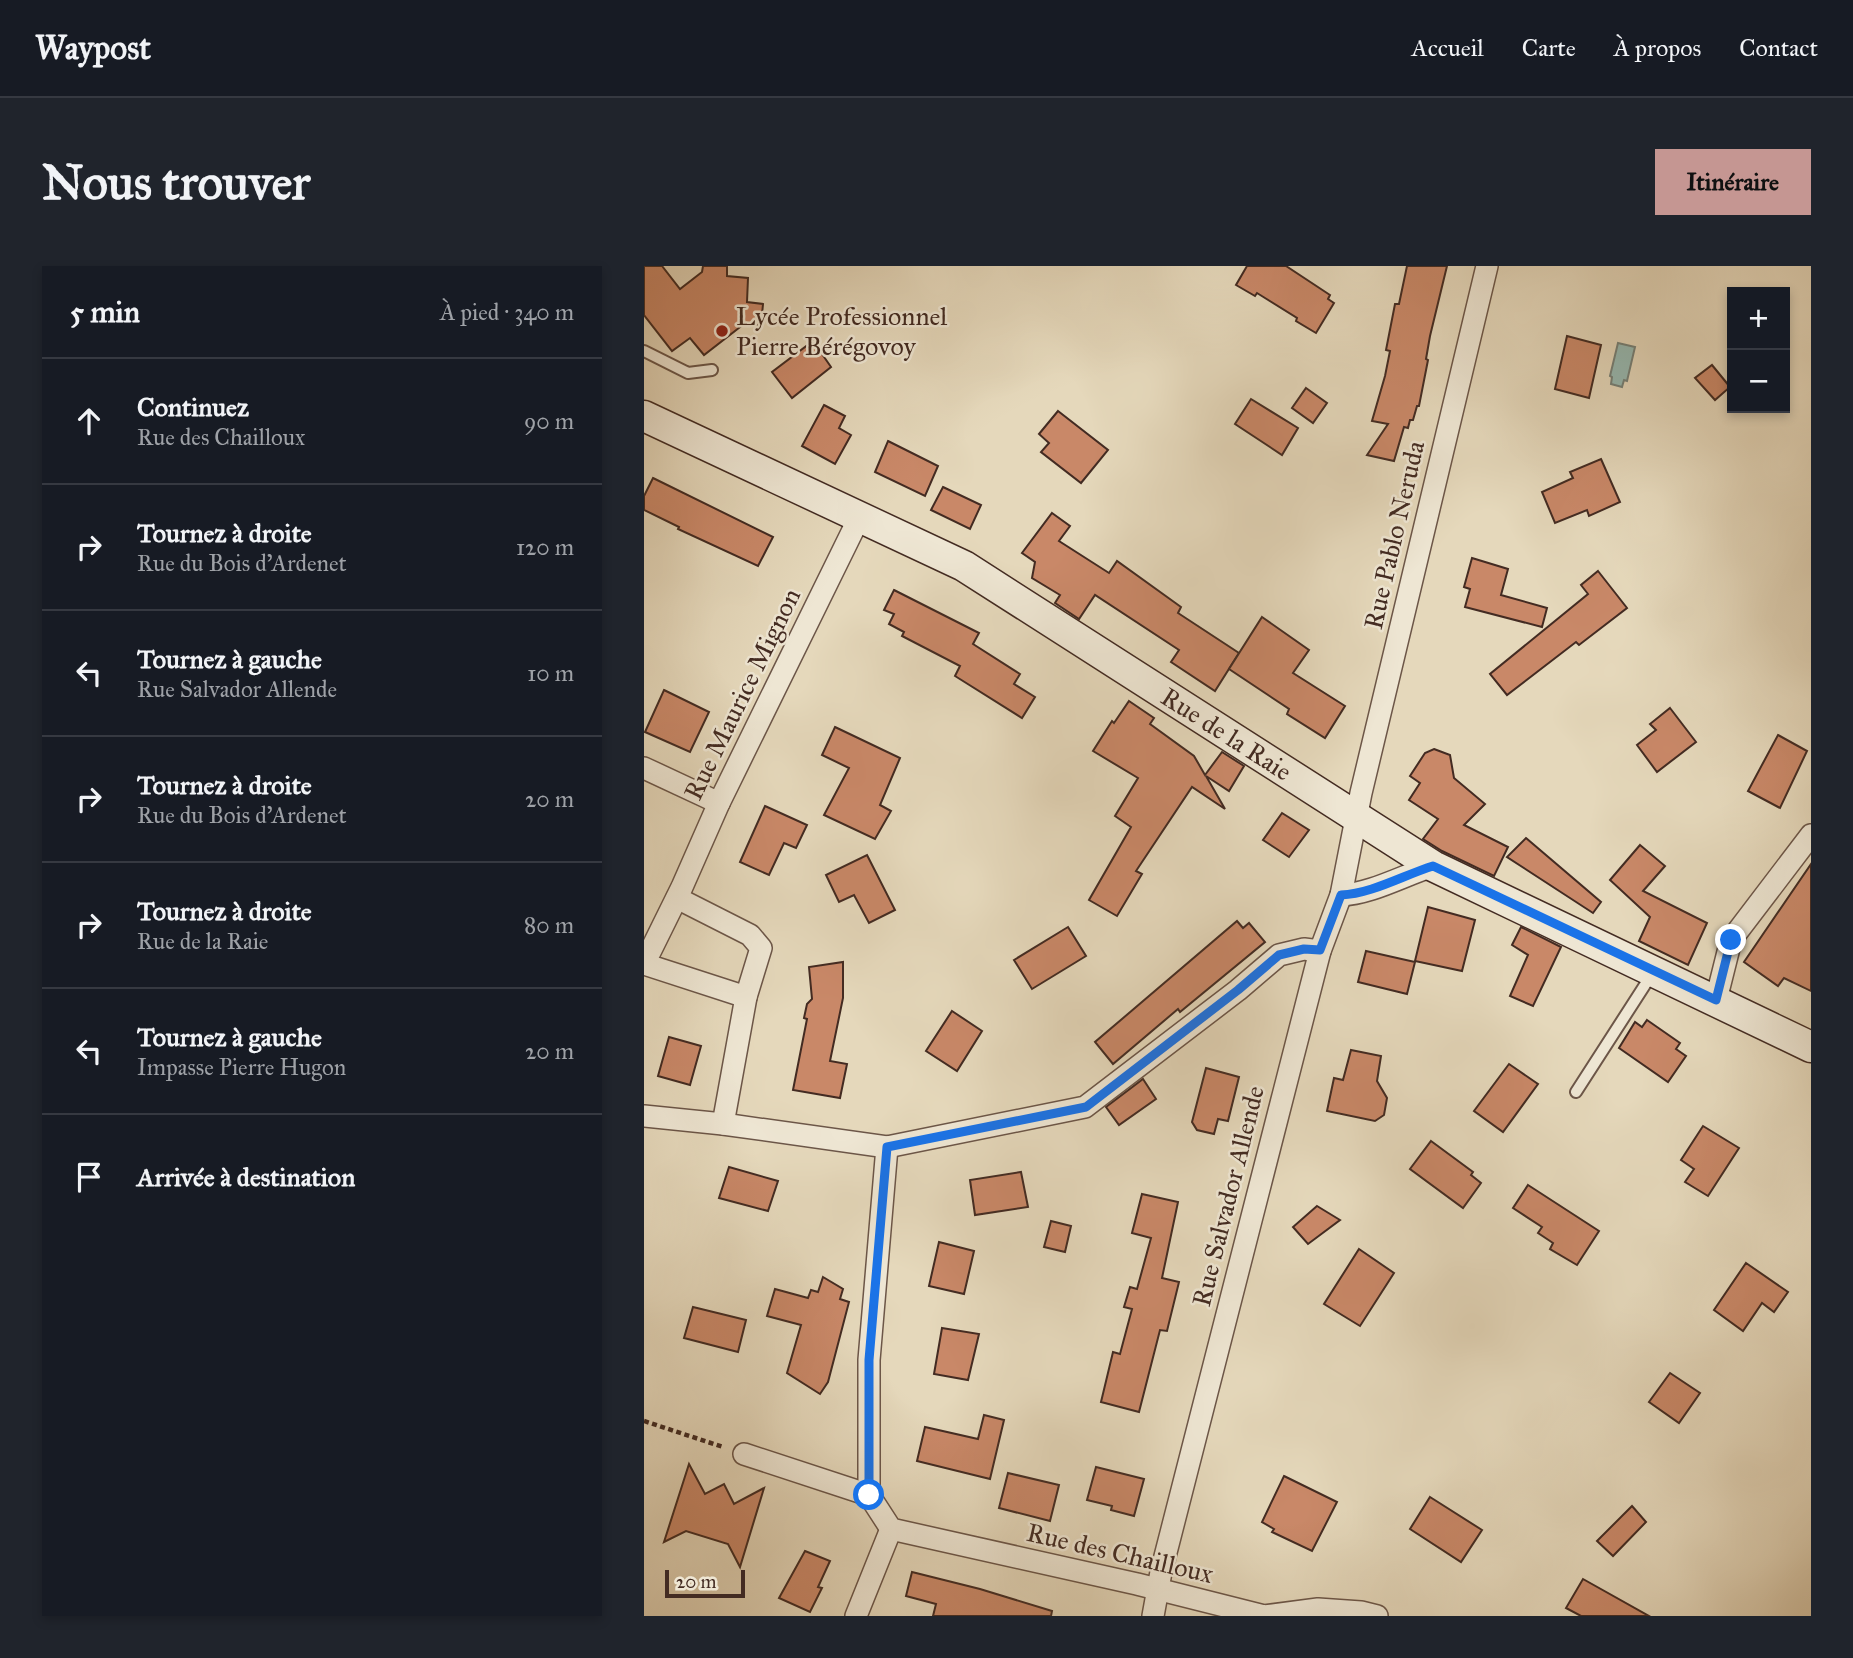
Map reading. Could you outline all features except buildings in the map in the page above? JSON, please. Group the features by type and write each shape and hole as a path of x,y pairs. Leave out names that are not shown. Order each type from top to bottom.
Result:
{"street":[{"name":"Rue Pablo Neruda","path":"1357,816 1487,266"},
{"name":"Rue de la Raie","path":"644,416 964,566 1433,866 1811,1047"},
{"name":"Rue Maurice Mignon","path":"746,997 644,964 719,803 860,516"},
{"path":"644,768 719,803"},
{"name":"Rue Salvador Allende","path":"1153,1616 1320,950 1341,895 1357,816"},
{"path":"1716,1000 1731,940 1811,835"},
{"path":"1341,895 1357,895 1433,866"},
{"path":"677,898 750,935 761,948 746,997 723,1124"},
{"path":"644,1115 887,1147 1086,1107 1238,990 1279,955 1304,949 1320,950"},
{"path":"856,1616 891,1529 869,1495 869,1360 887,1147"},
{"path":"744,1454 869,1495"},
{"name":"Rue des Chailloux","path":"891,1529 1264,1616 1318,1608 1377,1616"}],"lane":[{"path":"644,351 688,373 712,370"},
{"path":"1576,1092 1654,971"}],"path":[{"path":"644,1421 744,1454"}],"water":[{"path":"1618,343 1635,347 1627,381 1624,380 1622,387 1611,384 1610,376"}],"place":[{"name":"Lycée Professionnel Pierre Bérégovoy","path":"722,331"}],"route":[{"path":"869,1495 869,1360 887,1147 1086,1107 1238,990 1279,955 1304,949 1320,950 1341,895 1357,895 1433,866 1716,1000 1731,940"}]}
